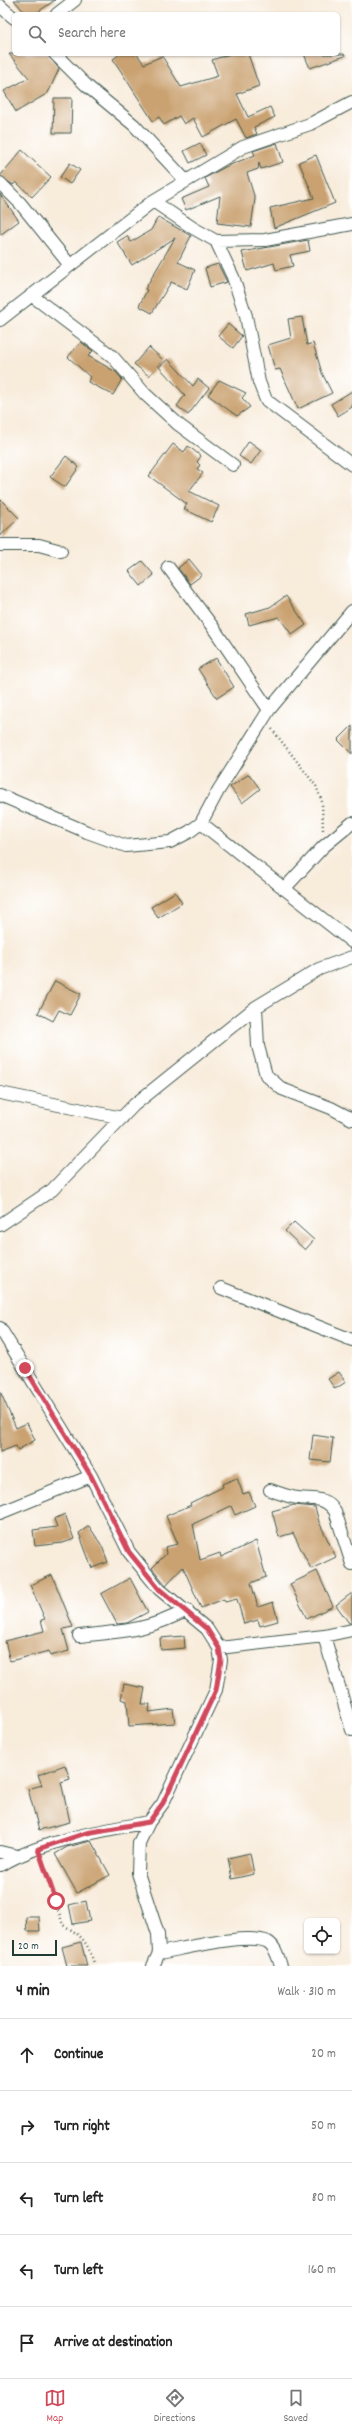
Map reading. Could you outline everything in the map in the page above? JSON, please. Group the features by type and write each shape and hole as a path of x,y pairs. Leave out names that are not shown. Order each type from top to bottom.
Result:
{"street":[{"path":"60,12 75,0"},
{"path":"0,6 12,16"},
{"path":"57,56 86,86 134,125 186,181"},
{"path":"0,320 69,264 154,201 186,181 243,147 310,124 352,102"},
{"path":"0,183 20,203 69,264"},
{"path":"154,201 193,228 216,241 265,240 352,224"},
{"path":"216,241 233,277 246,316 259,382 266,400 352,465"},
{"path":"31,295 112,356 145,394 179,424 233,466"},
{"path":"0,545 39,545 62,551"},
{"path":"168,567 212,626 267,714"},
{"path":"0,795 126,846 170,842 189,832 201,823 218,791 267,714 352,611"},
{"path":"201,823 352,942"},
{"path":"284,889 323,847 352,823"},
{"path":"0,1225 52,1190 134,1106 256,1007 319,969 352,957"},
{"path":"256,1007 258,1046 266,1075 282,1089 332,1108 352,1119"},
{"path":"0,1093 122,1118"},
{"path":"221,1288 352,1340"},
{"path":"0,1328 91,1476 129,1552 159,1589 187,1610 207,1629 219,1648 221,1660 216,1690 163,1803 149,1822 139,1843 138,1873 158,1934 159,1953 153,1966"},
{"path":"0,1513 91,1476"},
{"path":"270,1490 299,1498 323,1499 330,1505 335,1511 352,1564"},
{"path":"79,1636 135,1630 161,1623 187,1610"},
{"path":"219,1648 324,1636 352,1630"},
{"path":"324,1636 352,1730"},
{"path":"0,1865 17,1856 86,1833 149,1822"},
{"path":"0,1852 17,1856"},
{"path":"159,1953 247,1938 269,1943 276,1952 281,1966"}],"path":[{"path":"267,714 279,740 308,774 316,786 322,802 323,847"},
{"path":"38,1849 64,1925 80,1934 89,1948 94,1963"}],"building":[{"path":"14,0 55,0 38,12 24,12"},
{"path":"9,54 12,54 12,56 49,56 59,69 48,93 16,112 4,91 29,78"},
{"path":"340,54 344,54 345,56 310,68 305,56 340,56"},
{"path":"117,56 138,56 144,64 162,56 181,87 218,76 212,60 224,56 249,56 259,86 237,94 248,117 270,107 275,117 254,127 257,134 246,138 236,119 203,137 193,118 184,124 179,116 164,125 159,117 153,121 113,59"},
{"path":"54,98 72,98 71,133 53,133"},
{"path":"200,143 206,155 190,163 184,151"},
{"path":"277,143 283,162 261,169 259,163 258,169 247,173 255,199 251,227 217,223 220,196 186,210 181,199 209,187 205,178 225,167 255,155 253,151"},
{"path":"22,150 51,177 32,197 16,182 13,185 0,176"},
{"path":"316,155 335,203 274,228 270,208 314,198 299,162"},
{"path":"70,163 80,170 70,184 60,177"},
{"path":"0,194 19,221 0,235"},
{"path":"158,217 191,236 178,262 195,270 187,289 171,282 152,313 139,306 147,290 145,289 175,238 132,265 117,242 127,236 131,242 151,230"},
{"path":"308,240 310,251 290,255 293,266 276,270 274,263 247,271 242,252"},
{"path":"218,264 227,282 210,287 205,268"},
{"path":"302,317 307,345 313,343 322,373 332,393 298,409 280,369 275,370 268,345 291,338 288,319"},
{"path":"228,324 242,336 233,348 218,336"},
{"path":"81,342 93,351 88,356 116,372 122,379 113,395 88,382 90,377 68,357"},
{"path":"149,347 163,360 149,376 134,364"},
{"path":"168,359 193,386 198,379 209,388 188,415 177,406 185,395 159,367"},
{"path":"219,380 246,393 242,398 250,407 237,416 208,395"},
{"path":"352,391 352,407 338,416 331,404"},
{"path":"249,441 261,450 251,464 239,456"},
{"path":"173,444 184,452 188,446 201,456 197,462 200,465 197,469 203,473 189,491 219,506 211,522 184,509 187,504 149,476"},
{"path":"66,456 79,467 65,487 50,477"},
{"path":"0,499 19,518 0,536"},
{"path":"189,559 202,575 190,584 178,568"},
{"path":"142,561 154,575 141,586 129,571"},
{"path":"286,596 306,625 292,635 279,617 249,625 246,614 270,607"},
{"path":"216,658 234,687 217,698 198,669"},
{"path":"352,726 352,754 338,740"},
{"path":"249,774 260,789 242,803 230,787"},
{"path":"175,892 182,903 158,918 151,907"},
{"path":"55,981 81,994 70,1015 59,1010 53,1021 38,1013"},
{"path":"294,1222 314,1240 305,1250 285,1231"},
{"path":"339,1372 346,1382 335,1389 328,1379"},
{"path":"0,1391 16,1428 27,1423 35,1440 18,1450 16,1446 0,1452"},
{"path":"313,1435 333,1438 330,1462 310,1460"},
{"path":"237,1478 243,1494 249,1492 255,1506 235,1515 231,1506 193,1524 200,1560 220,1553 221,1557 256,1541 266,1577 251,1583 258,1607 273,1602 278,1621 260,1626 258,1620 244,1624 237,1599 225,1602 224,1599 201,1608 183,1567 166,1585 152,1568 166,1554 165,1547 178,1544 166,1516 191,1505 190,1503 223,1487 222,1484"},
{"path":"294,1505 315,1507 319,1522 336,1557 311,1569 293,1533 279,1537 272,1511"},
{"path":"65,1514 74,1539 63,1543 35,1546 33,1530 57,1527 54,1519"},
{"path":"89,1526 102,1546 108,1562 92,1568 79,1533"},
{"path":"317,1571 333,1606 307,1619 290,1584"},
{"path":"52,1575 73,1627 63,1629 69,1651 50,1656 49,1651 10,1661 5,1641 44,1631 41,1620 45,1619 30,1585"},
{"path":"130,1578 148,1612 127,1623 117,1624 101,1594"},
{"path":"352,1593 352,1623 349,1623 336,1605"},
{"path":"184,1636 185,1648 161,1650 160,1638"},
{"path":"124,1684 145,1688 142,1704 150,1704 149,1712 173,1709 175,1723 129,1726 127,1701 121,1699"},
{"path":"65,1765 70,1779 61,1782 70,1822 39,1830 28,1789 42,1785 38,1775"},
{"path":"91,1841 110,1875 77,1893 55,1854 67,1847"},
{"path":"250,1853 254,1874 232,1879 228,1858"},
{"path":"86,1901 90,1921 73,1924 69,1905"},
{"path":"26,1917 39,1917 40,1931 27,1931"},
{"path":"81,1942 87,1966 67,1966 62,1947"}],"route":[{"path":"25,1368 91,1476 129,1552 159,1589 187,1610 207,1629 219,1648 221,1660 220,1674 216,1690 191,1739 163,1803 149,1822 86,1833 38,1849 56,1901"}]}
